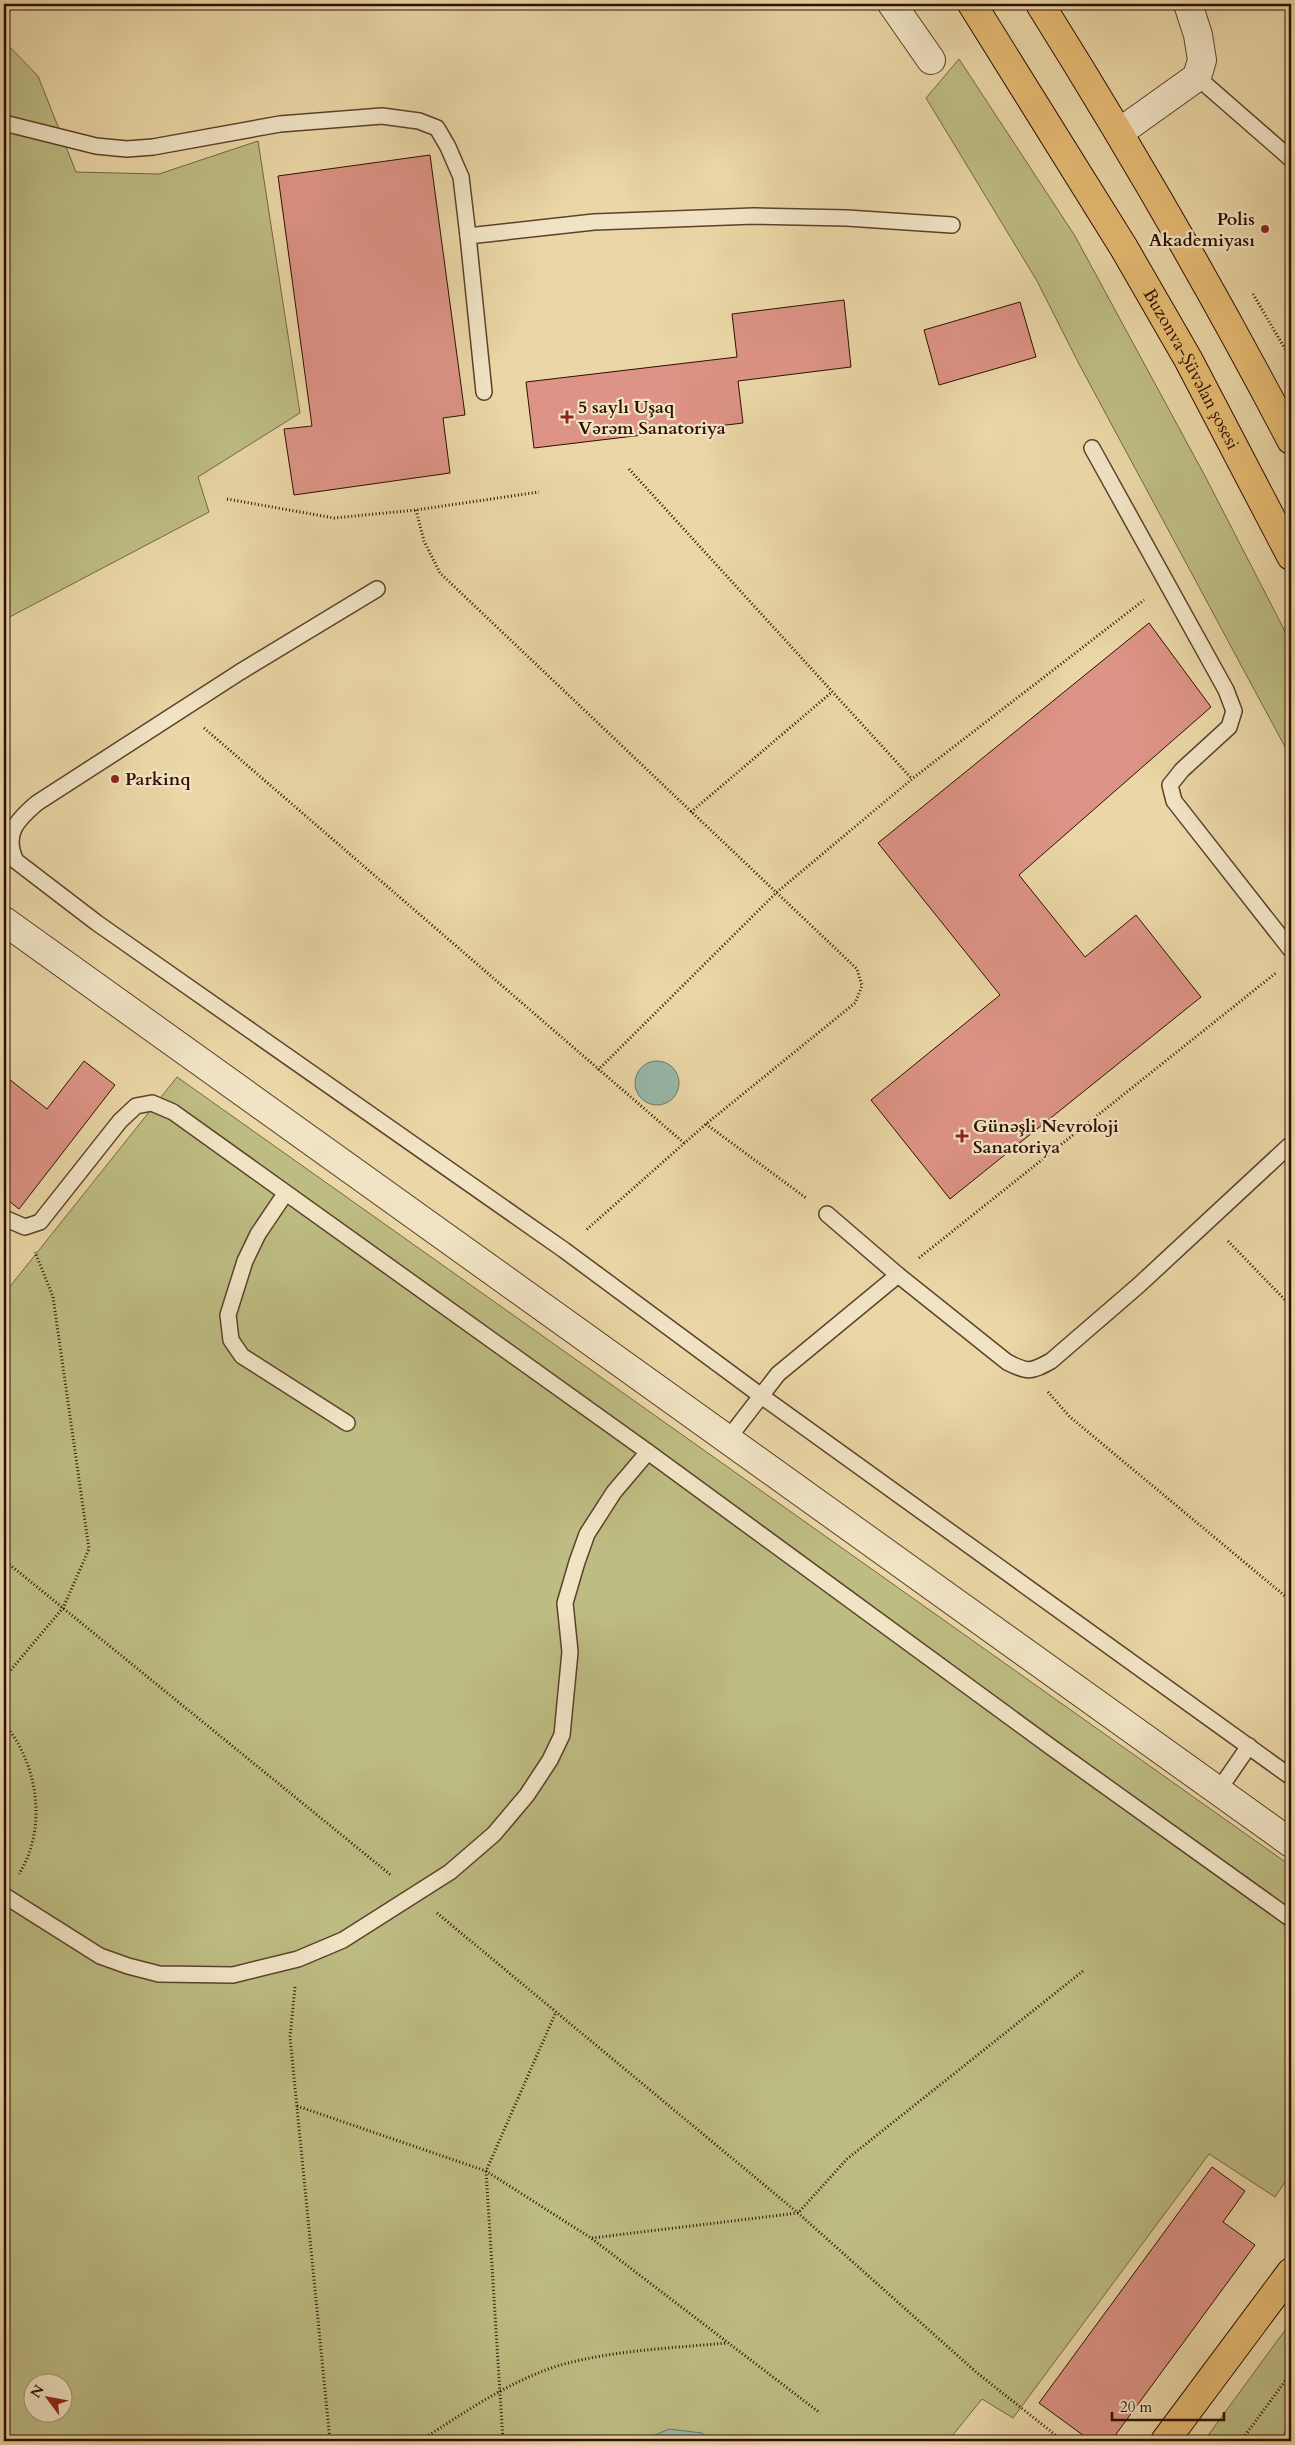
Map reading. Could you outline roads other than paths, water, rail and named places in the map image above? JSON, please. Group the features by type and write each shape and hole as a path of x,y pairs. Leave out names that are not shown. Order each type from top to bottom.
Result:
{"main road":[{"name":"Buzonva-Şüvəlan şosesi","path":"972,4 1085,186 1188,359 1291,556"},
{"path":"1040,4 1120,132 1235,333 1291,440"},
{"path":"1165,2441 1291,2272"}],"street":[{"path":"892,4 931,60"},
{"path":"1120,132 1197,77 1202,60 1198,35 1188,4"},
{"path":"4,921 1291,1843"}],"lane":[{"path":"1197,77 1291,159"},
{"path":"4,123 96,146 127,149 153,147 280,124 382,116 419,121 437,128 448,146 462,177 484,392"},
{"path":"468,236 594,222 754,216 847,218 952,225"},
{"path":"1092,448 1226,690 1234,711 1230,727 1182,770 1170,785 1174,802 1291,950"},
{"path":"377,589 183,709 25,814 12,831 9,847 16,860 97,923 564,1250 760,1395 1291,1777"},
{"path":"4,1218 25,1226 40,1222 120,1120 136,1106 152,1103 173,1112 648,1452 1046,1744 1291,1919"},
{"path":"828,1214 898,1274 1007,1362 1024,1371 1036,1369 1051,1361 1132,1291 1291,1144"},
{"path":"285,1194 258,1234 245,1260 228,1315 232,1340 242,1356 347,1422"},
{"path":"727,1440 778,1374 898,1274"},
{"path":"5,1896 100,1956 128,1966 159,1974 233,1975 298,1959 343,1940 450,1872 494,1834 527,1795 550,1760 562,1735 570,1652 565,1603 577,1562 587,1534 614,1492 648,1452"},
{"path":"1218,1791 1249,1746"}],"place":[{"name":"Polis Akademiyası","path":"1265,229"},
{"name":"5 saylı Uşaq Vərəm Sanatoriya","path":"567,417"},
{"name":"Parkinq","path":"115,779"},
{"name":"Günəşli Nevroloji Sanatoriya","path":"962,1136"}]}
